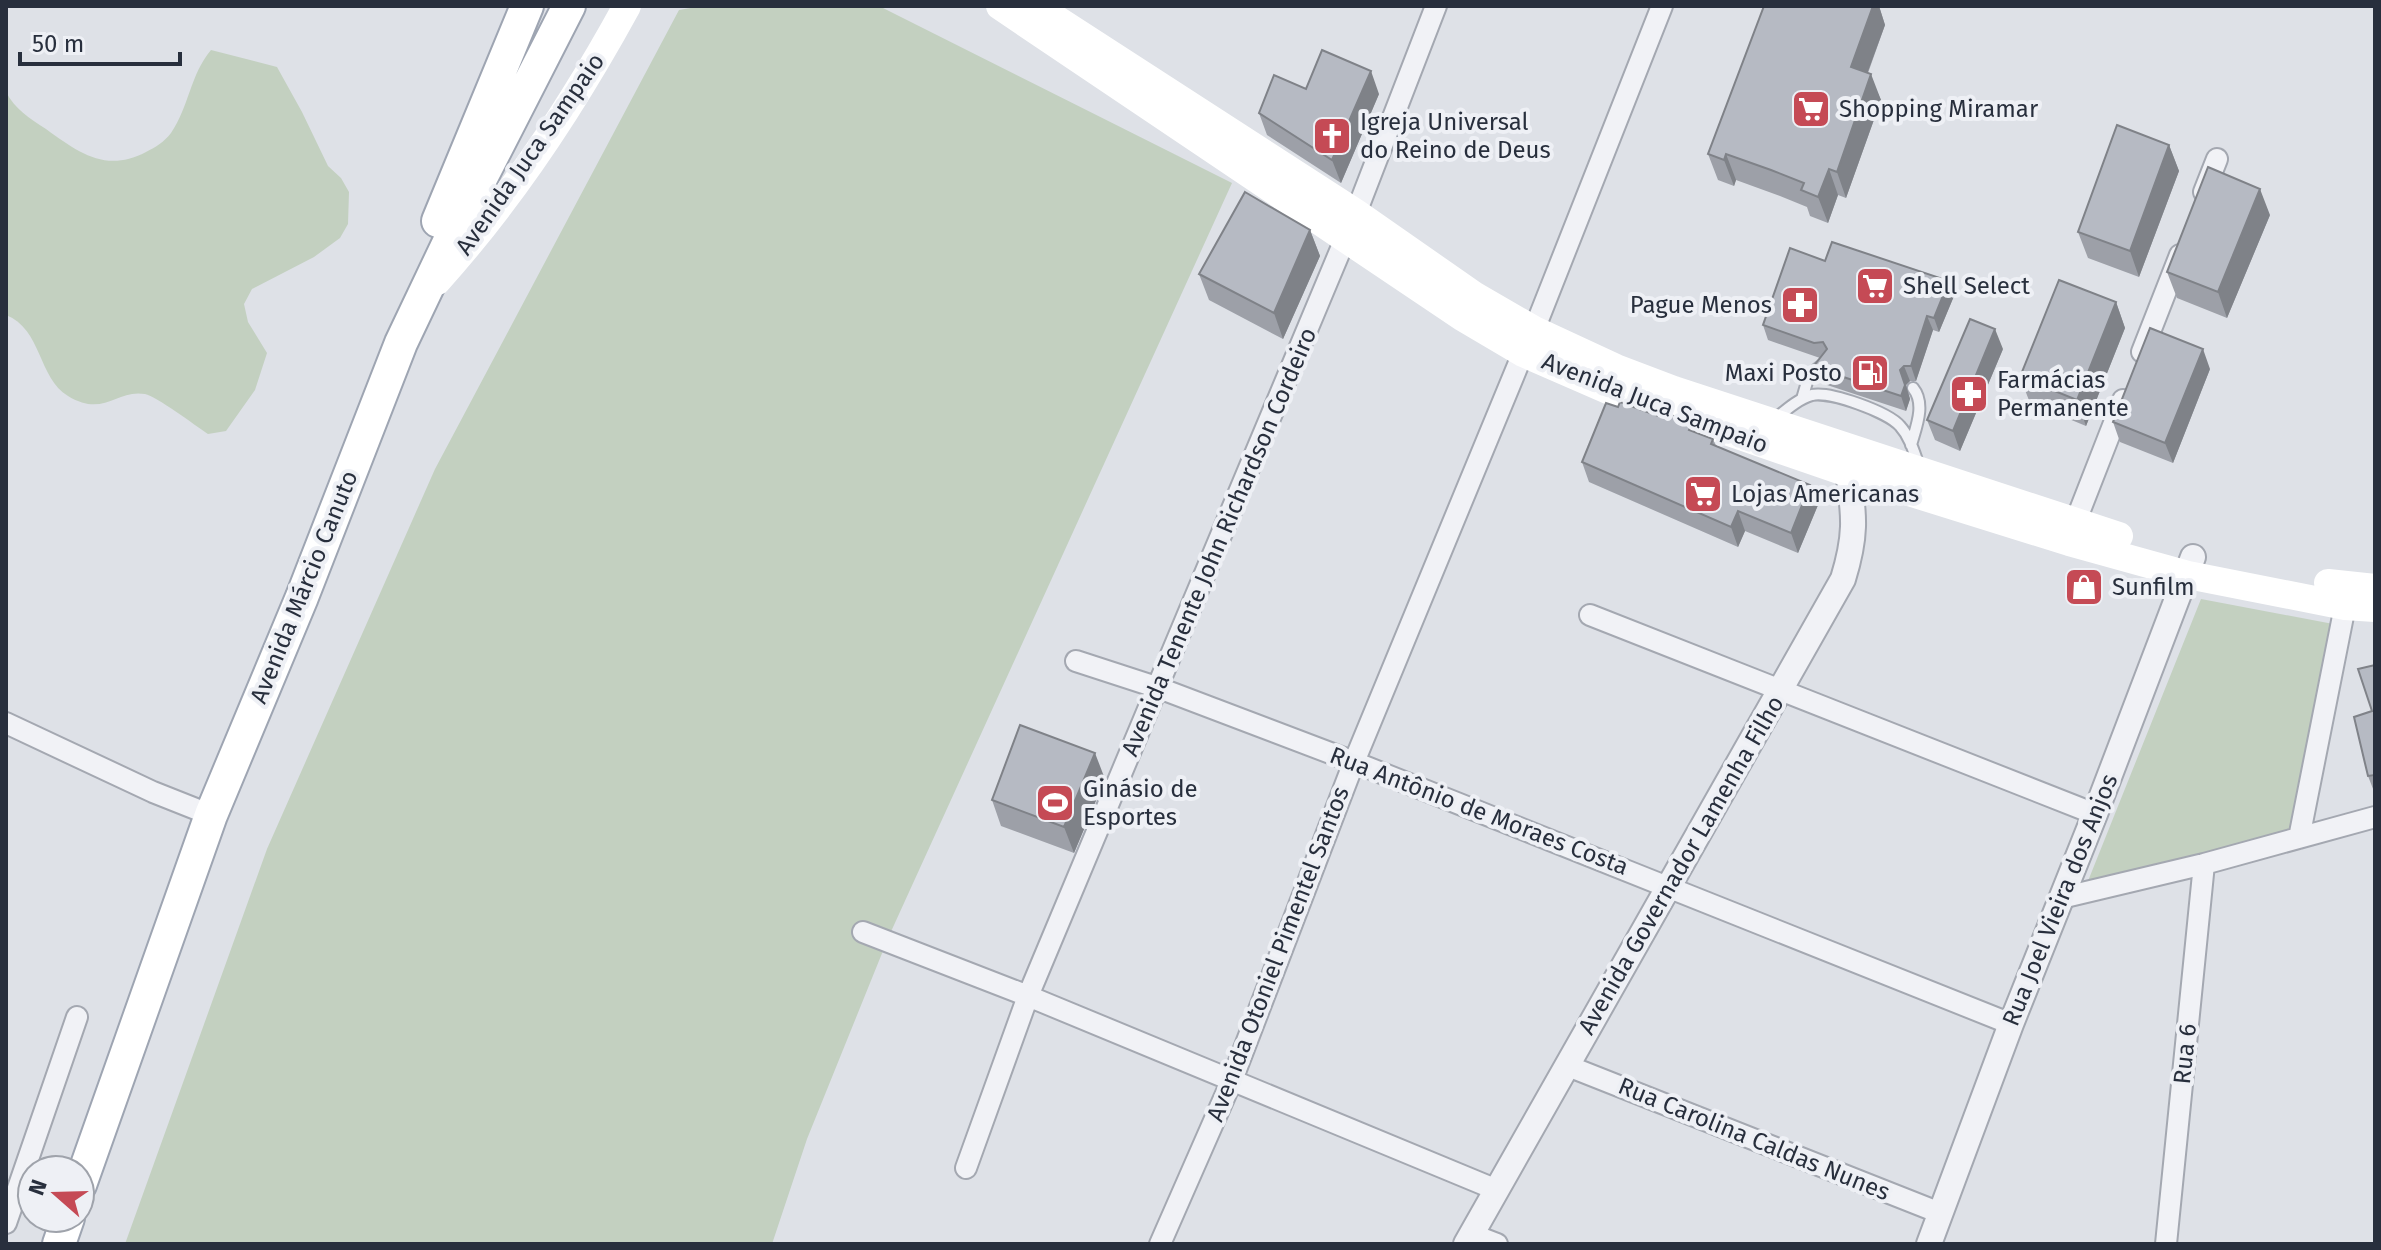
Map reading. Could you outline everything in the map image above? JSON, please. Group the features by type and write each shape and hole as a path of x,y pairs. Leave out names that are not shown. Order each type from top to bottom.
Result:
{"main road":[{"path":"401,343 439,220 527,6"},
{"name":"Avenida Márcio Canuto","path":"91,1154 211,815 302,597 401,343 569,6"},
{"name":"Avenida Juca Sampaio","path":"423,296 469,246 559,121 627,6"},
{"name":"Avenida Juca Sampaio","path":"1000,6 1351,225"},
{"name":"Avenida Juca Sampaio","path":"1036,6 1351,225 1462,317 2075,523 2190,566 2375,588"},
{"name":"Avenida Juca Sampaio","path":"1529,342 1667,413 1848,473 2069,542 2190,566 2345,606 2375,608"}],"street":[{"name":"Avenida Tenente John Richardson Cordeiro","path":"966,1168 1028,996 1351,225 1436,6"},
{"name":"Avenida Otoniel Pimentel Santos","path":"1160,1244 1232,1080 1354,762 1529,342 1662,6"},
{"path":"2075,523 2217,159"},
{"name":"Avenida Governador Lamenha Filho","path":"1468,1239 1843,579 1853,545 1854,514 1848,473"},
{"name":"Rua Joel Vieira dos Anjos","path":"1929,1244 2011,1024 2190,566"},
{"path":"2299,838 2345,606"},
{"path":"1590,615 2095,814"},
{"name":"Rua Antônio de Moraes Costa","path":"1076,661 1159,688 1354,762 2011,1024"},
{"path":"6,723 153,792 211,815"},
{"path":"2061,898 2204,864 2375,817"},
{"name":"Rua 6","path":"2166,1244 2204,864"},
{"path":"863,932 1028,996 1497,1190"},
{"path":"6,1223 13,1180 77,1017"},
{"name":"Rua Carolina Caldas Nunes","path":"1568,1066 1940,1213"},
{"path":"1468,1239 1497,1244"}],"lane":[{"path":"1802,399 1809,375 1824,364"},
{"path":"1911,445 1919,416 1919,395 1913,388"},
{"path":"1771,421 1802,399 1815,394 1827,395 1892,418 1911,445 1921,471"}],"green space":[{"path":"702,6 879,6 1232,183 889,936 807,1139 772,1244 125,1244 267,849 435,469 679,10"},
{"path":"211,50 277,67 328,166 341,178 349,192 348,224 340,238 314,257 252,289 244,304 248,322 267,353 255,390 226,431 208,434 167,405 145,394 126,395 101,404 80,402 68,396 51,378 27,331 6,315 6,92 28,117 70,146 93,157 118,161 146,152 166,139 177,123 198,70"},
{"path":"2201,599 2349,627 2289,839 2080,901"}],"building":[{"name":"Shopping Miramar","path":"1764,6 1873,6 1851,67 1871,74 1837,172 1829,169 1818,197 1801,190 1804,183 1771,170 1726,154 1724,160 1708,154"},
{"path":"1322,50 1371,71 1332,160 1259,113 1274,75 1306,89"},
{"path":"2117,125 2169,145 2130,251 2078,232"},
{"path":"2208,167 2260,189 2218,292 2167,272"},
{"path":"1245,192 1310,230 1274,313 1199,274"},
{"path":"1832,242 1949,281 1934,318 1927,316 1911,366 1900,370 1905,385 1901,396 1813,367 1827,349 1823,342 1814,343 1763,325 1790,248 1825,261"},
{"path":"2059,280 2116,302 2077,400 2020,377"},
{"path":"1970,319 1995,329 1953,431 1927,420"},
{"path":"2150,328 2203,349 2165,443 2113,422"},
{"name":"Lojas Americanas","path":"1620,402 1661,417 1663,412 1692,423 1689,430 1713,439 1711,444 1810,485 1791,533 1738,511 1731,527 1582,462 1606,403 1618,407"},
{"path":"2375,665 2375,775 2368,776 2354,717 2372,711 2358,669"},
{"path":"1020,725 1095,753 1064,827 992,800"}],"place":[{"name":"Shopping Miramar","path":"1811,109"},
{"name":"Igreja Universal do Reino de Deus","path":"1332,136"},
{"name":"Shell Select","path":"1875,286"},
{"name":"Pague Menos","path":"1800,305"},
{"name":"Maxi Posto","path":"1870,373"},
{"name":"Farmácias Permanente","path":"1969,394"},
{"name":"Lojas Americanas","path":"1703,494"},
{"name":"Sunfilm","path":"2084,587"},
{"name":"Ginásio de Esportes","path":"1055,803"}]}
